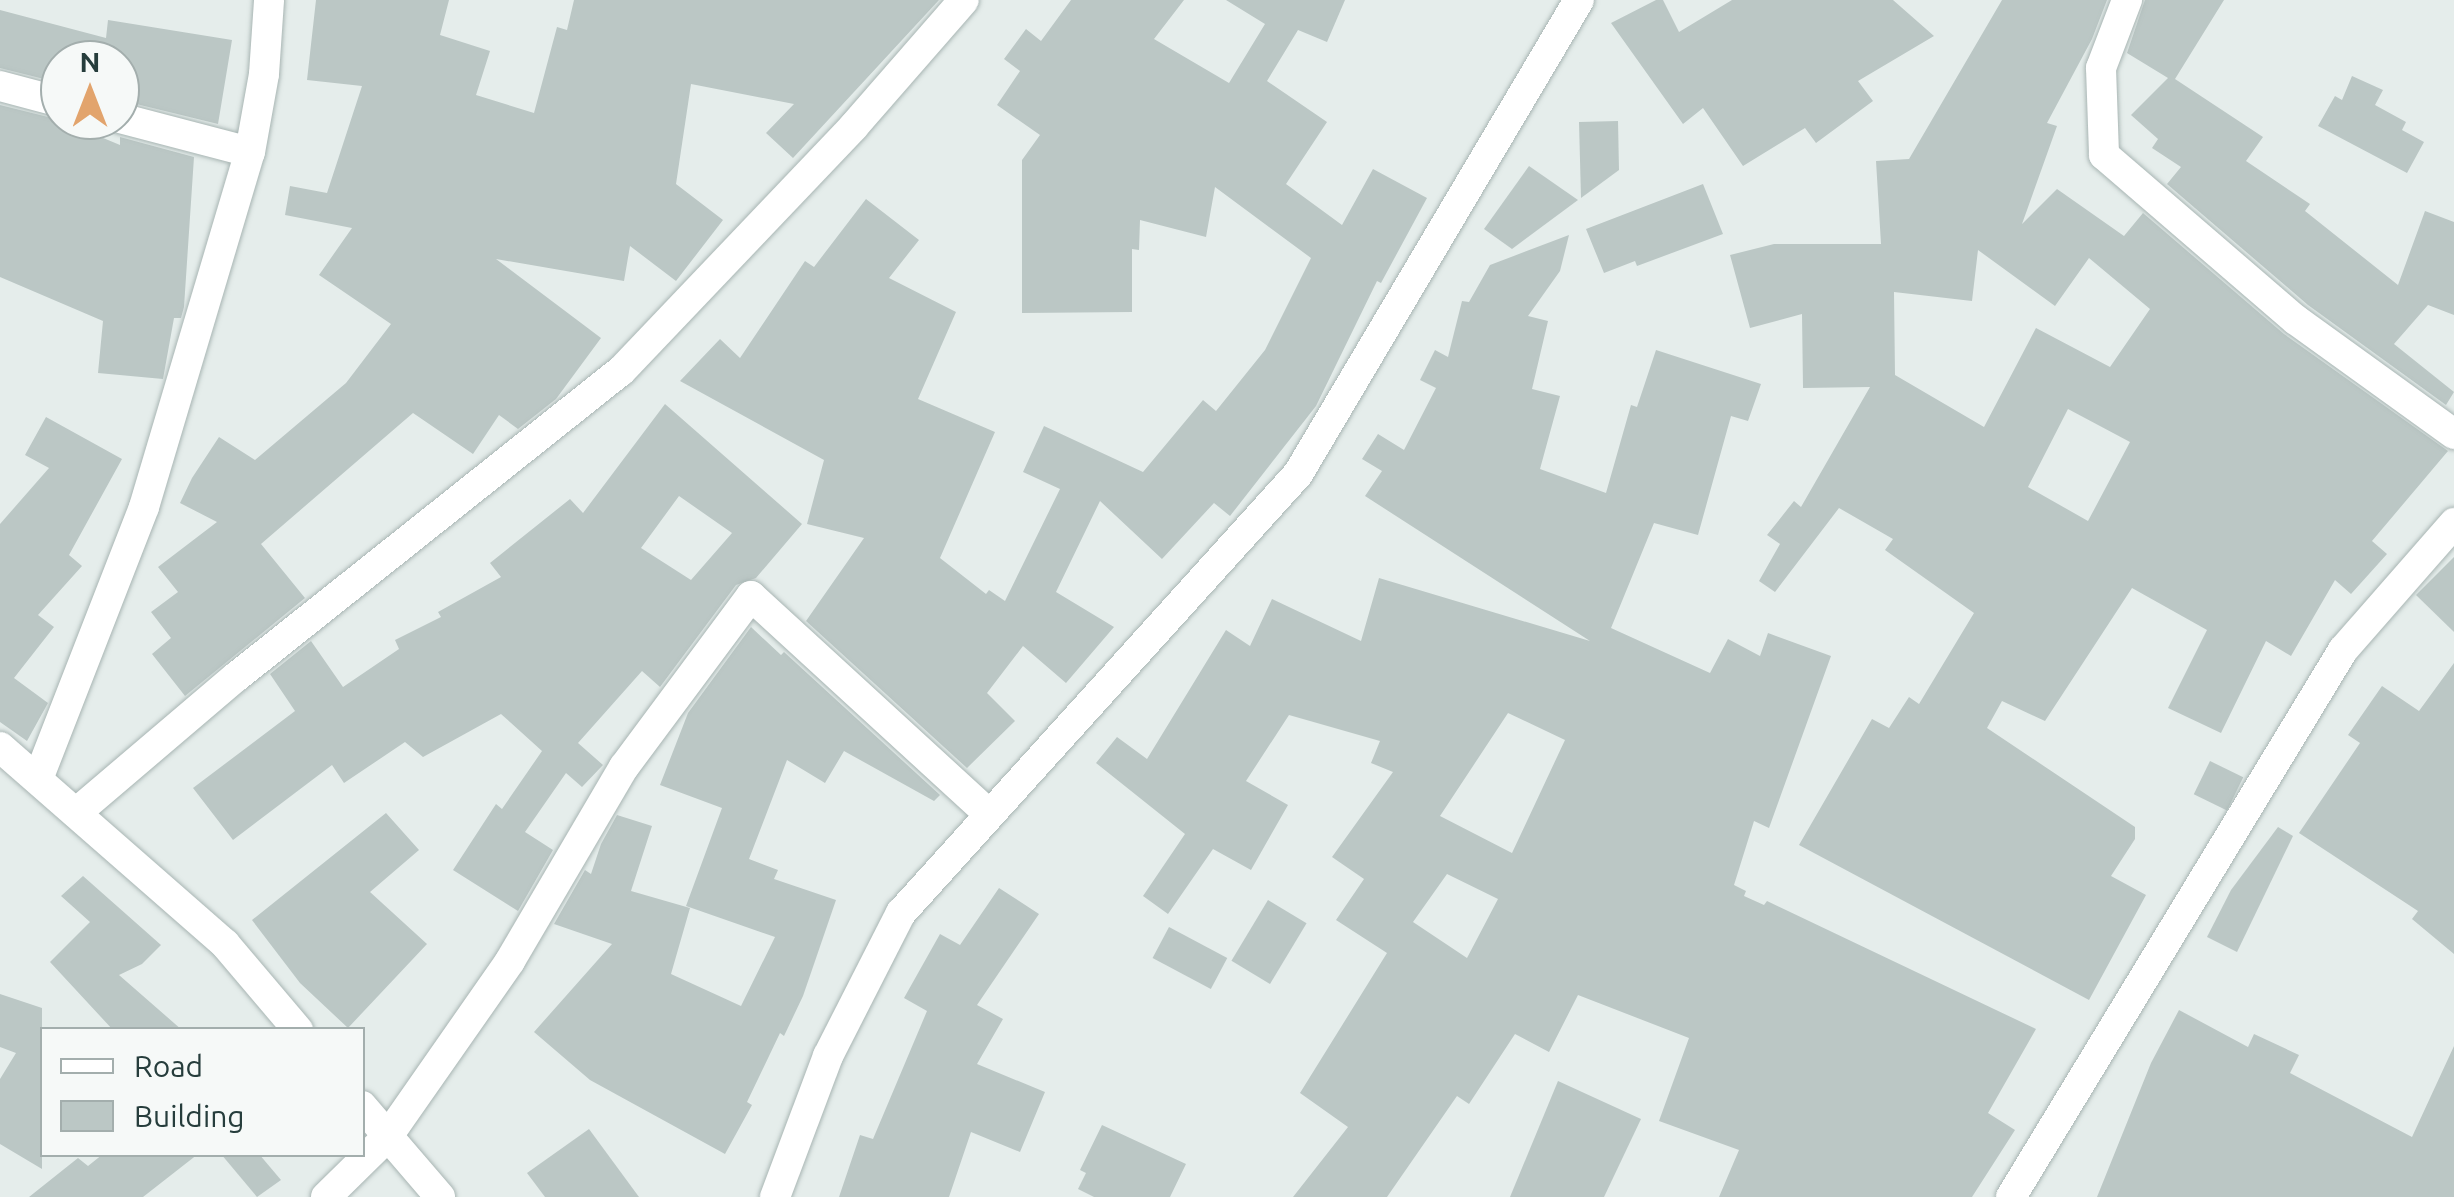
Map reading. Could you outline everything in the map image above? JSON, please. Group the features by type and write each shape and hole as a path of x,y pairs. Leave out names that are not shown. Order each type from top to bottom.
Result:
{"street":[{"path":"38,779 144,507 250,152 264,74 269,0"},
{"path":"76,813 236,678 620,371 854,126 964,0"},
{"path":"775,1197 828,1056 901,913 1298,474 1580,0"},
{"path":"2127,0 2101,68 2104,155 2296,320 2454,434"},
{"path":"0,86 40,97"},
{"path":"140,123 250,152"},
{"path":"2011,1197 2343,650 2454,524"},
{"path":"326,1197 388,1136 510,962 624,767 751,596 990,814"},
{"path":"0,748 225,944 295,1027"},
{"path":"365,1109 440,1197"}],"building":[{"path":"316,0 449,0 440,35 490,51 476,95 534,113 557,27 567,30 574,0 939,0 793,158 766,133 794,104 691,84 676,184 723,220 676,281 630,246 624,281 496,259 601,338 556,399 518,429 499,415 473,454 413,413 261,544 305,598 185,696 152,654 171,638 151,612 178,592 158,567 217,522 180,503 192,478 219,437 255,460 346,383 391,324 319,275 352,228 285,215 290,186 327,193 362,86 307,80"},
{"path":"1071,0 1184,0 1154,39 1229,83 1265,24 1226,0 1345,0 1327,42 1298,30 1267,81 1327,122 1286,184 1342,225 1373,169 1427,198 1381,283 1377,281 1316,406 1230,516 1214,503 1162,559 1100,501 1056,592 1114,627 1066,683 1023,646 987,693 1015,721 967,768 806,621 864,538 807,524 824,460 680,381 720,339 740,358 805,261 814,267 866,199 919,240 889,278 956,312 918,399 995,432 940,558 986,594 989,590 1005,601 1060,489 1023,472 1044,426 1143,472 1203,400 1216,411 1265,350 1311,258 1215,187 1206,237 1140,220 1139,250 1132,249 1132,312 1022,313 1022,160 1040,135 997,105 1020,71 1004,59 1026,29 1041,41"},
{"path":"1663,0 1679,32 1732,0 1893,0 1934,36 1858,81 1873,101 1816,143 1805,128 1743,166 1703,108 1683,124 1611,23"},
{"path":"2002,0 2107,0 2092,39 2047,123 2057,126 2022,224 2057,189 2124,236 2143,213 2284,334 2448,451 2372,541 2387,554 2351,594 2335,580 2291,656 2266,641 2221,733 2168,708 2207,630 2132,588 2045,721 2002,701 1987,728 2135,827 2135,839 2111,876 2146,895 2089,1000 1799,845 1872,719 1889,728 1909,697 1919,704 1974,613 1885,550 1893,539 1839,508 1775,592 1759,581 1780,544 1767,535 1794,501 1801,507 1870,387 1803,388 1802,314 1750,328 1730,255 1774,244 1881,244 1876,161 1909,159","holes":["1978,250 2055,306 2089,258 2150,309 2110,367 2036,328 1984,427 1895,375 1894,292 1972,301","2068,409 2130,442 2088,521 2028,487"]},
{"path":"2145,0 2224,0 2175,79 2263,137 2246,161 2310,204 2305,211 2398,285 2425,211 2454,222 2454,315 2428,305 2394,344 2454,392 2446,405 2308,305 2167,184 2181,167 2152,148 2158,139 2131,115 2168,78 2127,53"},
{"path":"0,10 106,38 108,20 232,40 218,124 140,105 140,40 40,40 40,78 0,68"},
{"path":"2352,76 2383,90 2375,105 2406,122 2402,130 2424,142 2407,173 2318,126 2335,96 2342,100"},
{"path":"0,105 40,115 40,140 108,140 120,145 120,140 131,140 194,157 184,307 181,318 174,318 163,379 98,373 103,321 0,277"},
{"path":"1618,121 1619,170 1581,198 1579,122"},
{"path":"1529,166 1578,200 1512,249 1484,229"},
{"path":"1703,184 1723,234 1637,266 1635,261 1604,273 1586,229"},
{"path":"1569,235 1560,271 1528,316 1548,321 1532,389 1560,396 1540,469 1606,493 1631,405 1637,407 1656,350 1761,384 1748,421 1731,416 1698,535 1654,523 1611,628 1710,673 1728,639 1760,656 1768,633 1831,656 1769,828 1754,821 1734,885 1746,891 1744,896 1764,905 1767,901 2036,1029 1988,1113 2015,1130 1972,1197 1719,1197 1739,1150 1659,1121 1689,1038 1578,995 1549,1052 1515,1034 1469,1104 1457,1096 1387,1197 1293,1197 1348,1127 1300,1093 1387,953 1336,920 1364,879 1332,857 1393,772 1371,763 1380,741 1289,715 1246,781 1288,805 1251,870 1213,849 1168,914 1143,896 1185,834 1096,763 1117,737 1147,759 1226,630 1250,646 1272,599 1361,641 1379,578 1590,641 1365,496 1382,471 1362,459 1378,434 1404,450 1436,388 1420,380 1435,350 1448,357 1462,301 1469,302 1490,265","holes":["1508,713 1565,740 1512,853 1440,816","1447,874 1498,899 1467,958 1413,922"]},
{"path":"665,404 802,524 756,578 736,585 660,687 642,671 578,743 603,765 582,787 566,773 525,832 553,850 518,911 453,870 496,804 502,809 542,751 501,714 423,757 405,742 344,783 332,765 233,840 193,788 295,711 270,674 311,641 343,687 399,649 395,640 441,617 438,612 501,577 490,563 570,499 583,513","holes":["679,496 732,533 691,580 641,548"]},
{"path":"46,417 122,459 69,555 82,566 38,615 54,627 14,678 48,703 27,741 0,722 0,524 49,468 25,455"},
{"path":"2454,557 2454,632 2416,595"},
{"path":"751,627 781,655 784,652 940,795 934,801 844,751 825,783 787,760 749,859 778,870 774,879 836,900 803,996 784,1036 780,1033 747,1102 752,1105 725,1154 590,1080 534,1032 612,944 554,924 585,870 591,874 617,815 652,826 631,891 690,908 671,974 741,1006 775,937 686,906 722,808 660,785 688,713"},
{"path":"2454,663 2454,954 2412,919 2418,911 2299,833 2360,743 2348,735 2382,686 2419,711"},
{"path":"2210,761 2243,777 2227,810 2194,794"},
{"path":"386,813 419,850 370,892 427,944 349,1027 300,983 252,920"},
{"path":"2278,827 2293,836 2237,952 2207,937 2231,890"},
{"path":"83,876 161,945 142,964 119,975 179,1027 110,1027 50,962 90,922 61,896"},
{"path":"999,888 1039,914 977,1005 1003,1019 977,1064 1045,1092 1020,1152 971,1132 949,1197 839,1197 860,1135 873,1139 927,1011 904,998 940,934 960,945"},
{"path":"1268,900 1307,923 1270,984 1231,961"},
{"path":"1169,927 1227,958 1211,989 1153,958"},
{"path":"0,994 42,1008 42,1169 0,1144 0,1079 16,1053 0,1047"},
{"path":"2179,1010 2248,1047 2254,1034 2299,1055 2290,1073 2412,1137 2454,1046 2454,1197 2097,1197 2151,1063"},
{"path":"1558,1081 1641,1119 1604,1197 1510,1197"},
{"path":"1102,1125 1186,1164 1170,1197 1094,1197 1078,1189 1086,1173 1080,1170"},
{"path":"589,1129 639,1197 545,1197 527,1173"},
{"path":"99,1157 194,1157 143,1197 29,1197 78,1158 88,1166"},
{"path":"224,1157 262,1157 281,1180 257,1197"}]}
